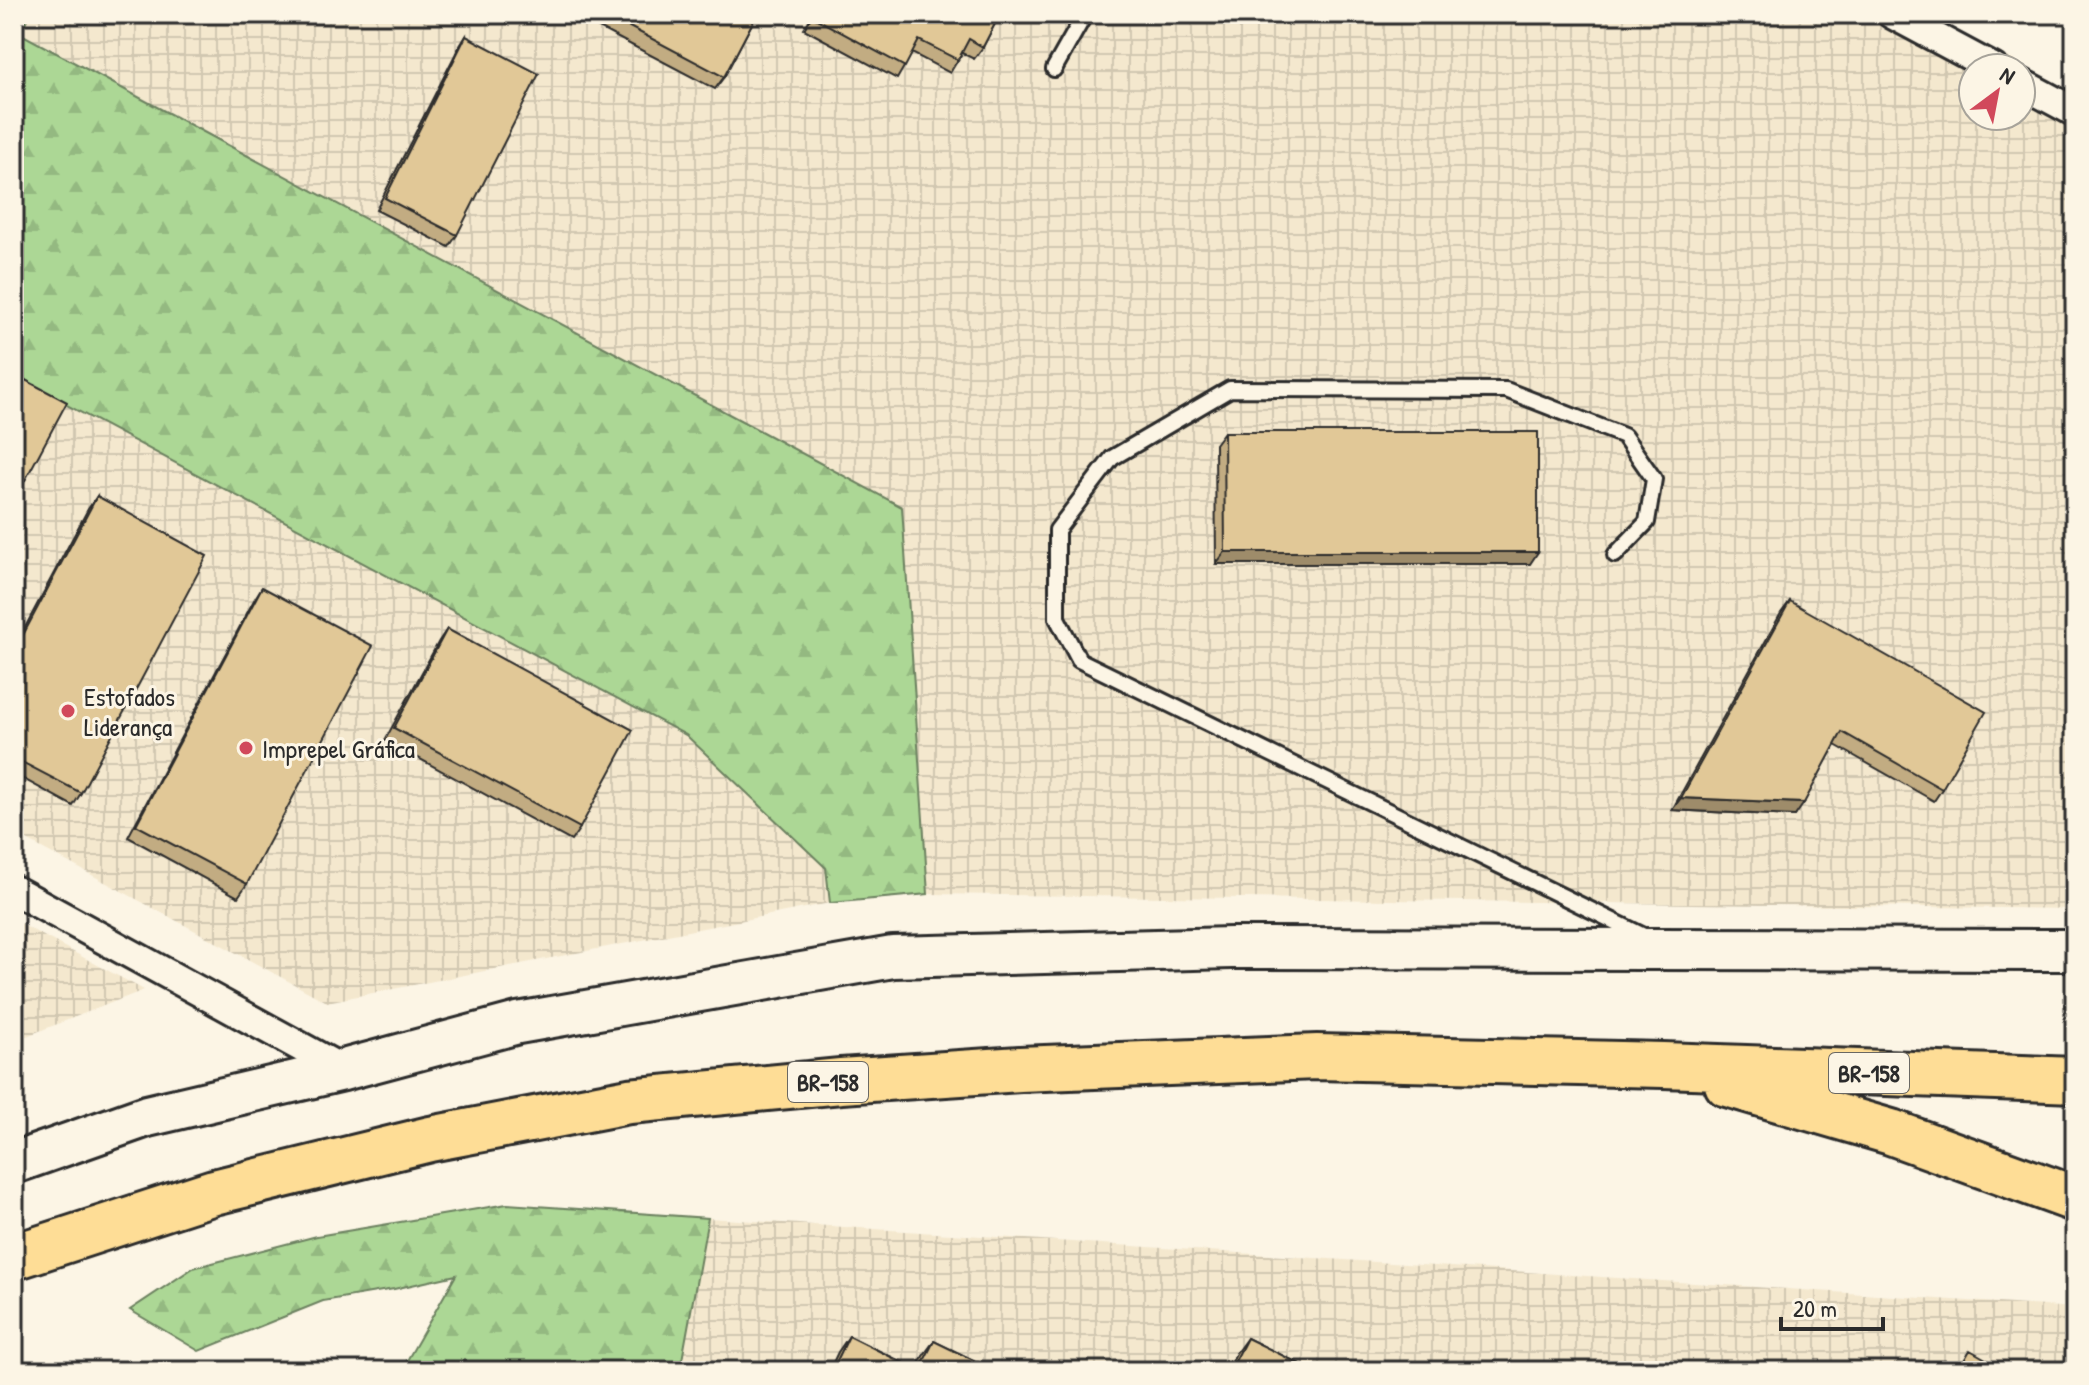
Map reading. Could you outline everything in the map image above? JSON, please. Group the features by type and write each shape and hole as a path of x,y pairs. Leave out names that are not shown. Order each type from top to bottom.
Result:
{"highway":[{"name":"BR-158","path":"14,1257 214,1192 430,1139 629,1101 841,1081 1020,1069 1317,1057 1663,1065 2075,1080"},
{"path":"1663,1065 1891,1132 2075,1199"}],"street":[{"path":"1892,14 1940,25 1973,52"},
{"path":"2037,92 2075,112"},
{"path":"14,890 343,1070"},
{"path":"14,1163 147,1116 343,1070 518,1023 893,957 1231,948 2075,950"}],"lane":[{"path":"1054,69 1085,14"},
{"path":"1615,555 1647,522 1654,479 1624,436 1506,390 1230,389 1112,458 1066,518 1057,530 1057,618 1079,660 1676,951"}],"shaded area":[{"path":"29,14 1927,14 1998,52 1957,52 1957,132 2037,132 2037,73 2075,93 2075,909 928,894 901,507 21,33"},
{"path":"14,377 686,735 826,868 830,903 327,1002 14,833"},
{"path":"14,920 144,990 14,1041"},
{"path":"708,1218 2075,1308 2075,1371 680,1371"}],"green space":[{"path":"14,14 29,14 21,34 902,507 928,894 830,903 826,868 686,735 14,377"},
{"path":"507,1204 708,1218 680,1371 401,1371 456,1275 323,1301 199,1351 130,1310 193,1268 317,1236"}],"building":[{"path":"605,14 757,14 724,77"},
{"path":"814,14 1000,14 983,47 969,39 958,60 919,40 905,67 813,17"},
{"path":"466,36 539,74 457,235 385,198"},
{"path":"14,374 67,402 14,501"},
{"path":"1224,432 1538,432 1538,552 1225,552"},
{"name":"Estofados Liderança","path":"97,496 207,556 81,793 14,758 14,652"},
{"name":"Imprepel Gráfica","path":"262,587 373,646 247,884 136,825"},
{"path":"1790,601 1986,712 1942,789 1842,732 1804,803 1681,798"},
{"path":"447,629 633,730 580,828 394,728"},
{"path":"849,1336 919,1371 832,1371"},
{"path":"1247,1338 1314,1371 1230,1371"},
{"path":"934,1341 996,1371 919,1371"},
{"path":"1970,1350 2007,1371 1958,1371"}],"place":[{"name":"Estofados Liderança","path":"68,711"},
{"name":"Imprepel Gráfica","path":"246,748"}]}
